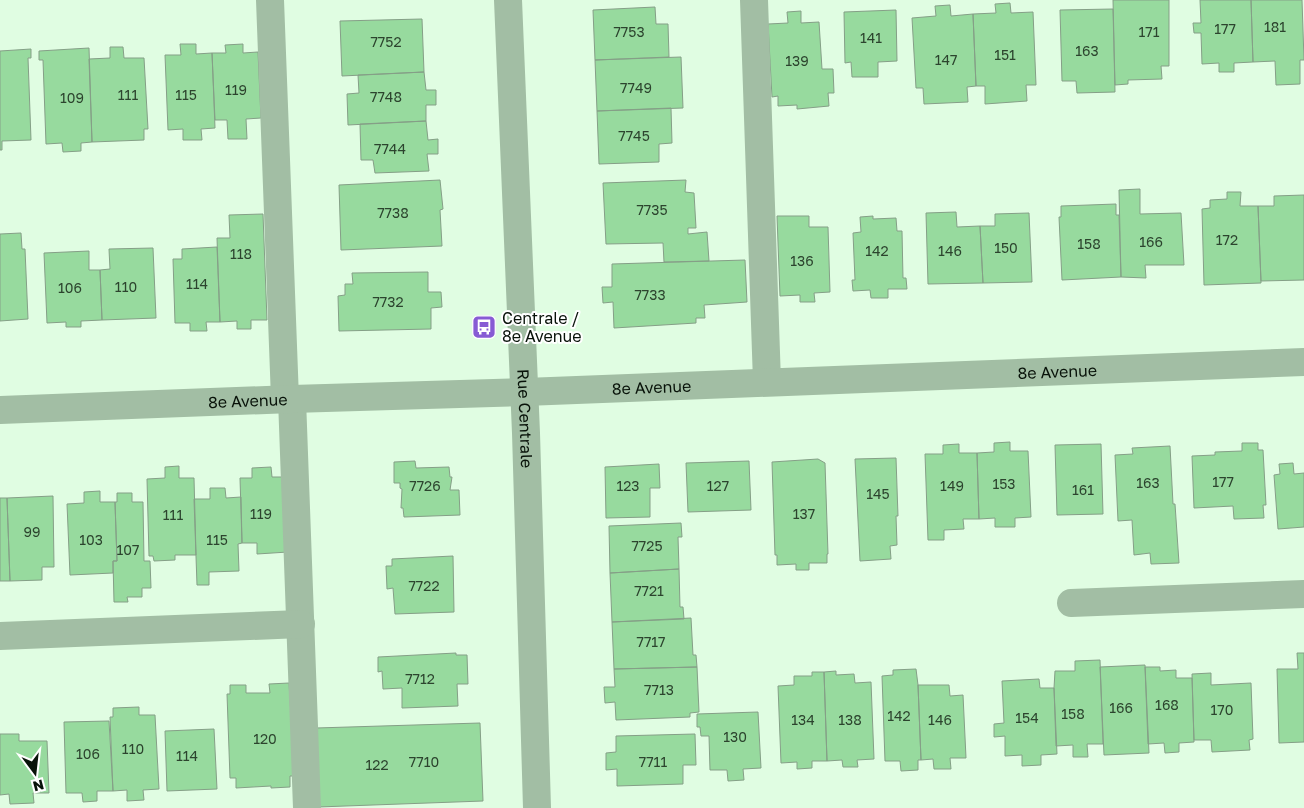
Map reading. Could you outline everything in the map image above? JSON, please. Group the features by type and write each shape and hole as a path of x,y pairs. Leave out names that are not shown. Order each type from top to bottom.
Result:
{"street":[{"path":"270,0 288,399 301,624 307,808"},
{"name":"Rue Centrale","path":"508,0 525,392 537,808"},
{"path":"754,0 767,382"},
{"name":"8e Avenue","path":"0,410 1304,362"},
{"path":"1071,603 1304,594"},
{"path":"0,636 301,624"}],"building":[{"path":"1113,0 1169,0 1169,66 1161,66 1162,79 1128,80 1128,84 1115,85"},
{"path":"1200,0 1251,0 1253,62 1234,63 1234,72 1219,72 1219,63 1202,64 1201,33 1194,33 1193,23 1201,23"},
{"path":"1251,0 1302,0 1304,60 1300,60 1300,84 1276,85 1275,61 1253,62"},
{"path":"1010,3 1011,13 1033,12 1036,85 1026,85 1027,101 985,104 985,86 976,86 973,14 996,13 995,4"},
{"path":"950,5 951,16 973,14 976,86 967,87 968,102 924,104 923,88 916,88 912,18 936,16 935,6"},
{"path":"655,7 656,24 668,24 669,57 595,60 593,10"},
{"path":"1113,9 1115,92 1077,93 1076,81 1062,81 1060,10"},
{"path":"896,10 897,61 878,62 878,77 852,77 851,62 845,63 844,12"},
{"path":"801,11 801,23 819,22 822,69 833,69 834,93 828,93 829,106 797,109 797,105 778,106 778,96 772,97 768,24 788,23 787,12"},
{"path":"422,19 424,72 342,76 340,21"},
{"path":"180,44 196,44 196,54 212,53 215,128 201,129 202,140 183,140 183,129 168,130 165,55 181,55"},
{"path":"243,44 243,53 258,52 261,118 246,119 247,139 228,139 227,120 215,120 212,53 226,53 225,45"},
{"path":"110,47 123,47 124,58 144,58 148,129 144,129 144,140 92,142 89,59 110,58"},
{"path":"89,48 92,142 81,143 81,151 63,152 62,143 46,144 43,60 39,60 39,51"},
{"path":"31,49 31,58 28,58 31,140 2,141 2,150 0,150 0,51"},
{"path":"681,57 683,108 597,111 595,60"},
{"path":"424,72 426,90 436,90 436,105 426,105 426,121 348,125 347,94 359,93 358,75"},
{"path":"671,108 672,143 659,144 659,162 599,164 597,111"},
{"path":"426,121 428,140 438,139 438,154 427,154 429,171 375,173 373,160 361,160 360,124"},
{"path":"440,180 443,209 440,210 442,246 341,250 339,185"},
{"path":"686,180 685,192 694,193 696,228 688,228 688,234 707,232 709,261 664,262 663,243 606,244 603,183"},
{"path":"1140,189 1140,214 1181,213 1184,265 1145,265 1146,278 1121,277 1119,190"},
{"path":"1227,192 1241,192 1240,206 1258,206 1261,283 1204,285 1202,209 1210,208 1210,200 1227,199"},
{"path":"1304,195 1304,280 1261,281 1258,206 1274,206 1274,196"},
{"path":"1116,204 1116,215 1119,215 1121,277 1062,280 1059,217 1061,217 1061,206"},
{"path":"956,212 957,227 980,226 983,283 928,284 926,213"},
{"path":"1029,213 1032,282 983,283 980,226 995,226 995,214"},
{"path":"263,214 267,320 251,320 251,329 237,329 237,321 220,322 217,238 230,238 229,215"},
{"path":"777,216 809,216 809,227 828,227 830,292 814,293 815,302 800,302 800,295 780,296"},
{"path":"873,216 873,219 896,218 897,231 902,231 903,278 906,278 907,289 888,289 888,298 871,298 870,290 853,291 852,280 855,280 853,233 861,232 860,217"},
{"path":"21,233 22,249 25,249 28,319 0,321 0,234"},
{"path":"217,247 220,322 206,322 207,331 190,331 190,323 175,323 173,259 182,259 182,249"},
{"path":"153,248 156,318 102,320 100,270 110,269 109,249"},
{"path":"89,251 89,270 100,270 102,320 81,321 81,327 66,327 66,322 47,323 44,253"},
{"path":"745,260 747,302 704,305 705,318 696,318 696,323 614,328 613,302 603,303 602,287 612,287 612,264"},
{"path":"428,272 428,292 441,292 442,307 431,308 431,329 339,331 338,296 345,295 345,284 353,284 352,273"},
{"path":"1010,442 1010,451 1028,451 1031,517 1015,518 1015,527 995,527 995,518 979,519 977,453 994,452 994,443"},
{"path":"1242,443 1258,443 1258,450 1263,450 1266,505 1263,505 1264,518 1234,519 1233,506 1194,508 1192,456 1215,455 1215,452 1242,451"},
{"path":"959,444 959,453 977,453 979,519 963,519 964,529 944,530 944,540 928,540 925,454 943,454 943,445"},
{"path":"1101,444 1103,514 1057,515 1055,445"},
{"path":"1170,446 1179,563 1151,564 1150,553 1134,555 1132,520 1118,521 1115,455 1133,454 1132,448"},
{"path":"896,458 897,545 890,546 891,559 860,561 855,459"},
{"path":"818,459 825,463 827,563 809,563 809,570 796,570 796,564 777,565 777,555 775,555 772,462"},
{"path":"415,461 416,468 449,467 450,477 452,477 450,490 459,490 460,515 404,517 403,508 401,508 402,489 400,488 400,483 394,483 394,462"},
{"path":"749,461 751,510 688,512 686,463"},
{"path":"1293,463 1294,474 1304,473 1304,527 1278,529 1274,475 1280,474 1279,464"},
{"path":"659,464 660,488 650,488 650,517 606,518 605,467"},
{"path":"179,466 179,478 194,478 196,555 175,555 175,560 154,561 153,556 149,556 147,479 165,478 165,467"},
{"path":"271,467 272,477 285,477 288,552 257,554 257,543 242,543 240,478 252,478 252,468"},
{"path":"210,488 225,488 226,498 241,497 242,543 238,544 239,571 209,572 209,585 197,585 194,499 210,499"},
{"path":"100,491 100,502 115,502 117,561 113,561 113,573 70,575 67,504 84,503 84,492"},
{"path":"117,493 132,493 132,502 143,502 144,561 150,561 151,588 142,588 142,597 127,597 128,602 114,602 113,561 117,561 115,502 117,502"},
{"path":"53,496 54,567 42,567 42,580 10,581 7,498"},
{"path":"0,498 7,498 10,581 0,581"},
{"path":"681,523 682,537 678,537 679,569 610,573 609,526"},
{"path":"453,556 454,612 395,614 393,588 387,589 386,566 392,566 392,559"},
{"path":"679,569 680,607 683,607 684,619 612,622 610,573"},
{"path":"691,618 693,655 696,655 697,667 614,669 612,622"},
{"path":"456,653 456,655 467,655 468,684 457,684 458,706 402,708 402,688 383,689 382,671 378,672 378,657"},
{"path":"1297,653 1304,653 1304,742 1279,743 1277,669 1298,669"},
{"path":"1100,660 1103,744 1087,744 1088,757 1073,757 1073,745 1056,746 1055,671 1075,671 1075,661"},
{"path":"1145,665 1149,753 1104,755 1100,667"},
{"path":"697,667 699,712 690,713 690,717 616,720 615,702 605,703 604,687 615,687 614,669"},
{"path":"1145,667 1160,667 1160,671 1176,670 1176,678 1192,678 1194,742 1179,743 1179,752 1165,753 1164,743 1148,744"},
{"path":"916,669 921,760 918,760 918,770 901,771 900,761 885,761 882,676 893,675 893,670"},
{"path":"836,671 836,675 854,674 855,683 871,682 874,759 857,760 858,767 843,767 842,760 827,761 824,672"},
{"path":"812,672 824,672 827,761 812,761 812,768 797,769 797,762 781,763 778,686 794,685 794,676 812,676"},
{"path":"1211,673 1211,685 1251,683 1253,739 1249,740 1250,750 1212,752 1211,740 1194,740 1192,674"},
{"path":"1039,679 1040,688 1054,688 1057,754 1041,755 1041,765 1022,766 1022,755 1005,756 1005,736 994,737 994,724 1004,723 1002,681"},
{"path":"289,683 295,776 290,776 290,787 236,788 236,778 230,778 227,694 230,694 230,685 246,685 246,693 270,693 269,684"},
{"path":"918,685 949,685 950,696 963,695 966,758 950,758 951,769 934,769 933,759 921,760"},
{"path":"139,707 139,715 155,715 159,789 143,790 144,800 127,801 127,790 113,791 110,717 113,717 113,708"},
{"path":"758,712 761,768 743,769 744,780 728,781 727,770 710,770 709,736 701,736 700,727 697,727 697,714"},
{"path":"109,721 113,791 97,791 97,801 83,802 82,793 66,793 64,722"},
{"path":"480,723 483,801 318,807 316,728"},
{"path":"214,729 217,789 167,791 165,731"},
{"path":"0,734 19,734 19,741 47,741 49,793 33,793 34,803 10,804 9,794 0,795"},
{"path":"695,734 696,765 683,765 683,784 617,786 617,769 606,770 606,753 616,752 616,736"}],"place":[{"name":"Centrale / 8e Avenue","path":"484,327"}]}
